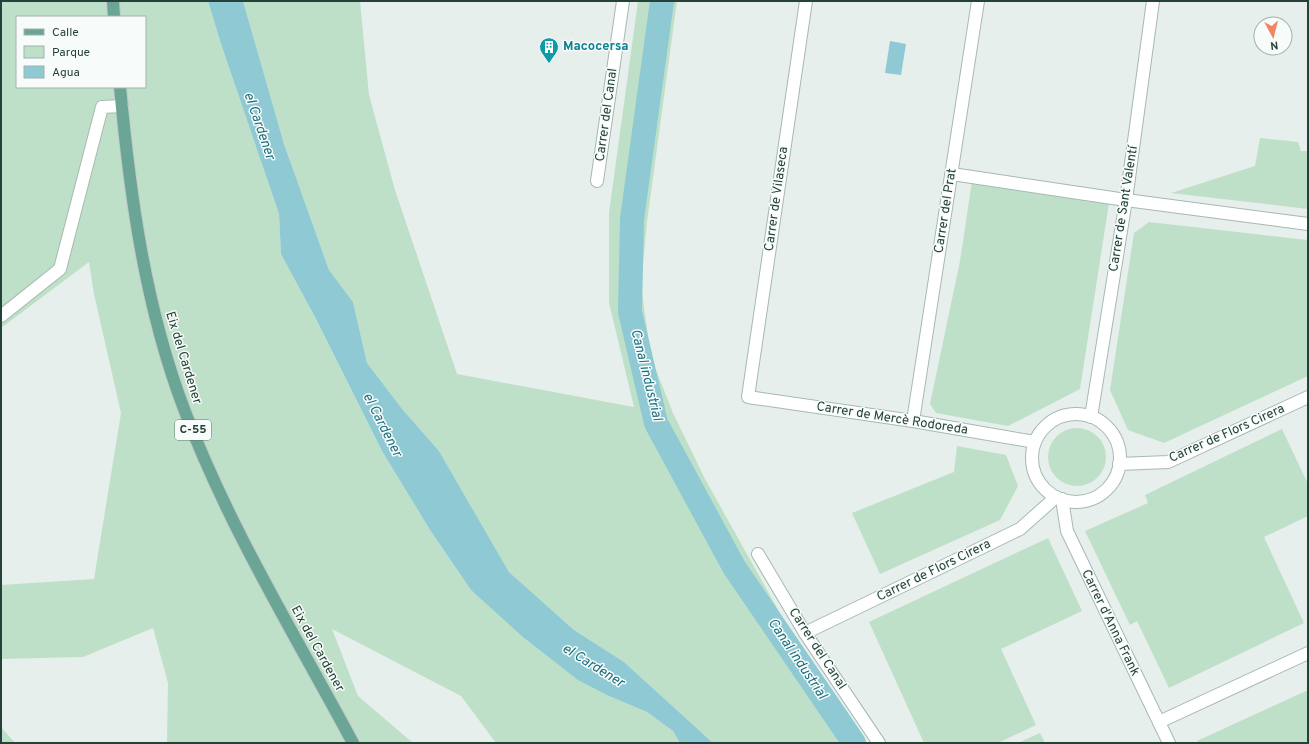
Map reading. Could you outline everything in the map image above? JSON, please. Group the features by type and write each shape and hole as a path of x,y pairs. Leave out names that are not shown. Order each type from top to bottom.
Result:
{"main road":[{"path":"113,1 114,16"},
{"name":"Eix del Cardener","path":"120,88 144,266 162,342 184,409 224,504 276,604 353,743"}],"street":[{"name":"Carrer del Canal","path":"597,181 623,1"},
{"name":"Carrer de Vilaseca","path":"748,397 806,1"},
{"name":"Carrer del Prat","path":"913,421 978,1"},
{"name":"Carrer de Sant Valentí","path":"1091,417 1126,200 1153,1"},
{"path":"1,316 60,269 102,107 122,106"},
{"path":"952,174 1126,200 1308,224"},
{"name":"Carrer de Mercè Rodoreda","path":"748,397 913,421 1035,442"},
{"name":"Carrer de Flors Cirera","path":"1119,464 1168,462 1308,397"},
{"path":"1079,414 1091,417 1106,426 1116,440 1119,452 1119,464 1116,474 1111,484 1094,498 1073,502 1059,498 1047,491 1035,474 1032,453 1035,442 1044,428 1058,418 1079,414"},
{"name":"Carrer de Flors Cirera","path":"805,633 1020,529 1059,498"},
{"name":"Carrer d'Anna Frank","path":"1059,498 1066,532 1168,743"},
{"name":"Carrer del Canal","path":"758,554 805,633 879,743"},
{"path":"1159,722 1308,653"}],"green space":[{"path":"1,1 208,1 221,44 279,214 281,254 316,319 382,451 430,530 471,590 609,696 647,712 673,731 680,743 496,743 461,696 332,629 358,696 413,743 167,743 168,683 153,628 83,657 1,659 1,585 94,579 121,413 94,294 89,262 1,328"},
{"path":"243,1 360,1 369,95 395,190 457,374 634,407 609,303 609,213 638,1 677,1 647,222 641,286 651,357 673,413 705,479 795,640 864,743 713,743 624,662 574,630 509,572 439,451 403,410 367,363 353,302 329,270 284,144"},
{"path":"1260,138 1298,142 1301,151 1308,151 1308,209 1171,193 1255,166"},
{"path":"972,181 1109,203 1080,389 1008,426 936,413 930,404 960,261"},
{"path":"1149,222 1308,240 1308,376 1164,443 1128,430 1110,390 1134,233"},
{"path":"1077,428 1093,433 1101,441 1106,457 1101,473 1093,481 1077,486 1061,481 1053,473 1048,457 1053,441 1061,433"},
{"path":"1282,429 1308,484 1308,516 1264,537 1304,623 1169,688 1137,621 1130,625 1085,531 1148,503 1145,495"},
{"path":"957,446 1006,455 1018,486 1000,520 880,574 852,513 954,472"},
{"path":"1048,538 1082,611 1001,649 1036,725 998,743 924,743 869,622"},
{"path":"1308,690 1308,743 1198,743 1197,741"},
{"path":"1,727 15,743 1,743"},
{"path":"1040,733 1045,743 1018,743"}],"water":[{"name":"el Cardener","path":"208,1 243,1 284,144 329,270 353,302 367,363 403,410 439,451 509,572 574,630 624,662 713,743 680,743 673,731 647,712 609,696 578,680 523,637 471,590 430,530 382,451 316,319 281,254 279,214 221,44"},
{"path":"890,41 906,44 901,75 885,73"}],"waterway":[{"name":"Canal industrial","path":"662,1 632,219 630,312 656,423 734,567 854,743"}],"place":[{"name":"Macocersa","path":"549,64"}]}
